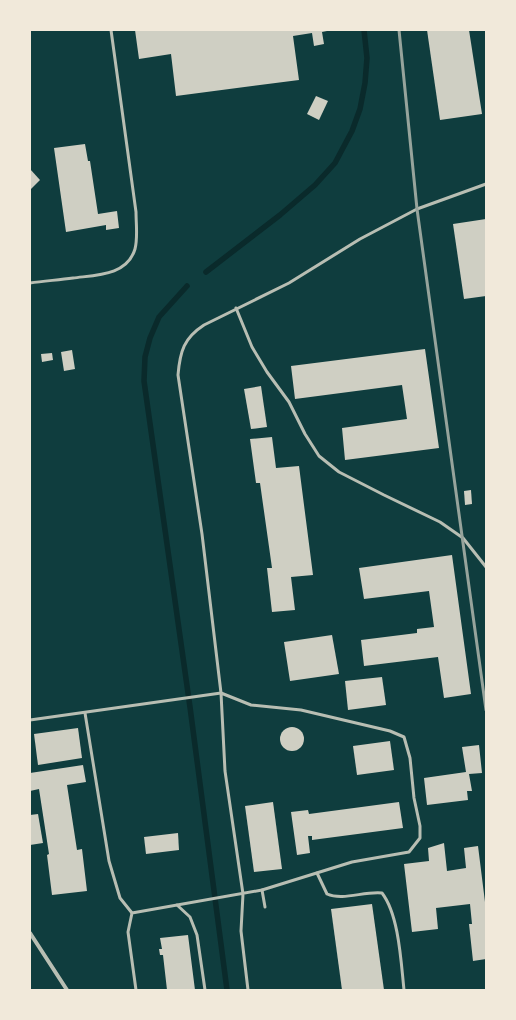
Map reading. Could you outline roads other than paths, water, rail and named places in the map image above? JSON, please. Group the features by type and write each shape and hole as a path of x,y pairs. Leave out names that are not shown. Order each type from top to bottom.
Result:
{"street":[{"path":"30,933 67,990"}],"lane":[{"path":"30,283 100,275 112,272 122,267 130,258 135,249 137,232 136,212 111,30"},
{"path":"248,990 241,931 243,894 225,771 222,693 202,534 178,375 182,352 186,341 194,332 204,325 289,283 360,239 417,209 486,184"},
{"path":"236,308 252,347 289,402 305,434 319,456 339,472 440,522 463,538 486,568"},
{"path":"30,720 222,693 251,705 301,710 390,731 404,737 410,758 414,798 420,826 420,838 409,852 352,862 262,890 132,914"},
{"path":"84,712 109,860 120,898 132,914 128,932 136,990"},
{"path":"317,873 327,894 335,897 371,892 382,893 388,900 393,915 399,947 404,990"},
{"path":"262,890 265,907"},
{"path":"177,905 190,917 197,935 205,990"}],"waterway":[{"path":"206,272 280,215 315,185 335,163 352,131 360,109 365,83 367,58 364,30"},
{"path":"187,286 159,317 150,338 145,357 144,381 190,707 227,990"}],"railway":[{"path":"399,30 417,209 486,710"}]}
